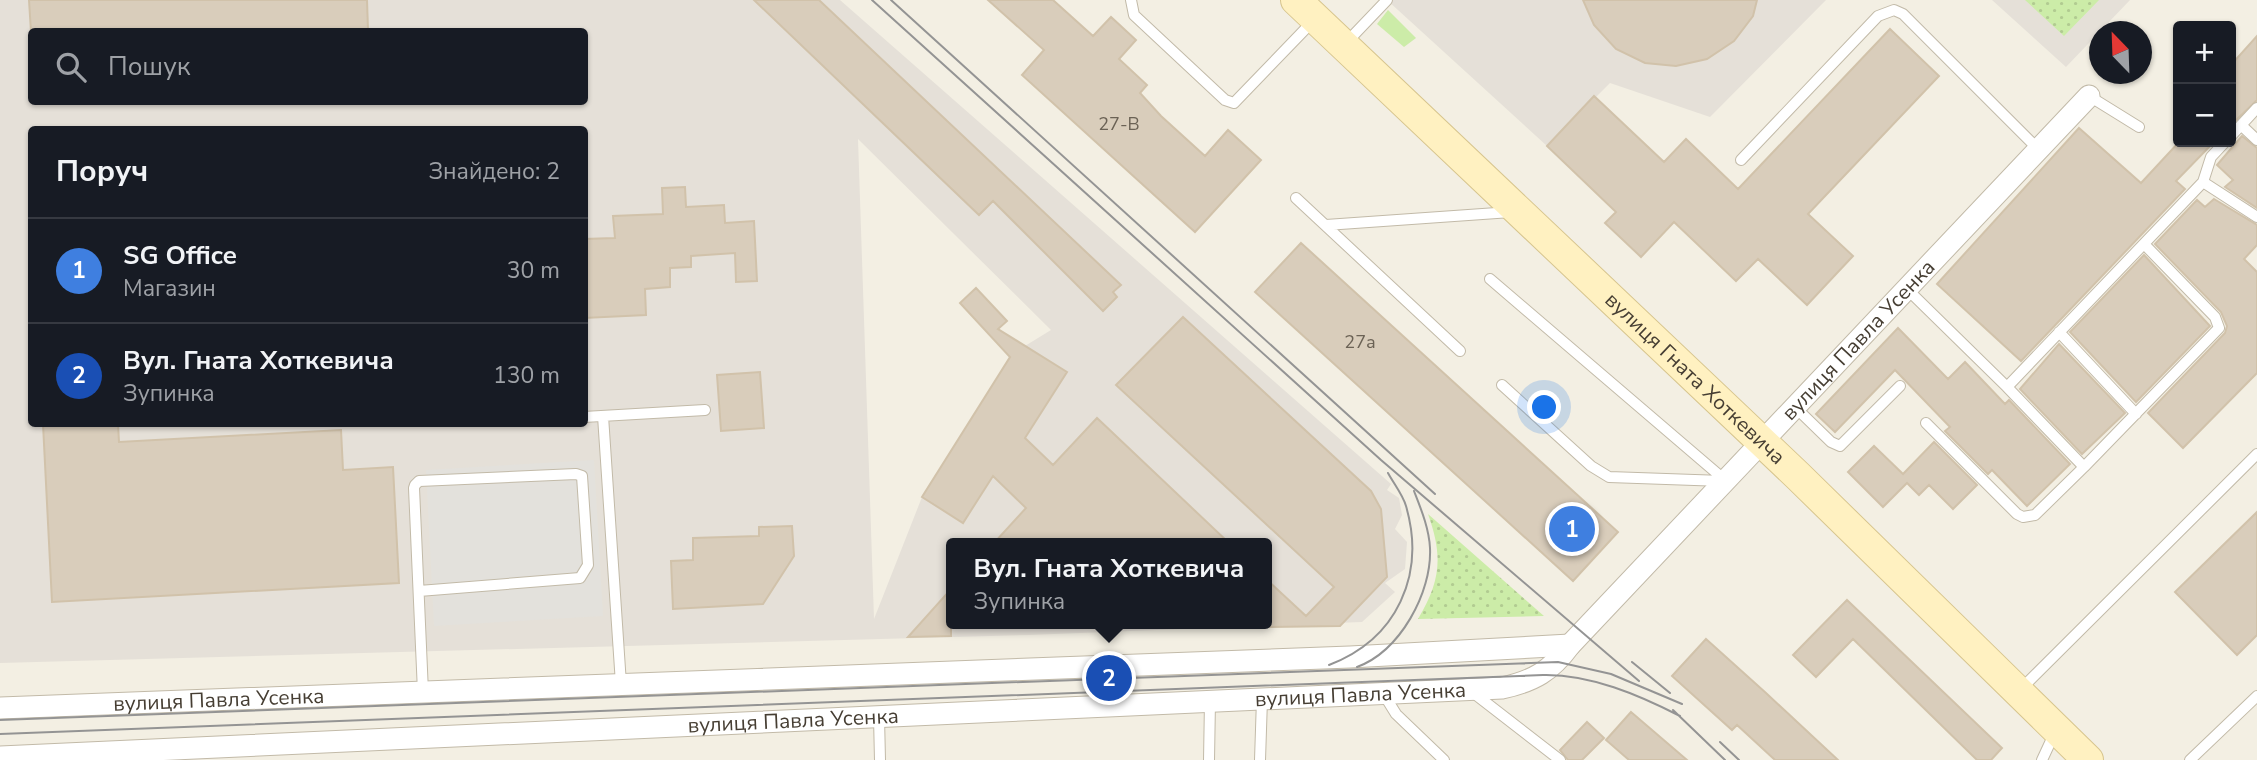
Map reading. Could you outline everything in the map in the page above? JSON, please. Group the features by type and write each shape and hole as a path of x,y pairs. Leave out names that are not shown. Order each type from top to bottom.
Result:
{"street":[{"name":"вулиця Гната Хоткевича","path":"1306,9 1762,442 2088,760"},
{"name":"вулиця Павла Усенка","path":"0,757 267,752 879,717 1502,688 1543,675 2089,96"},
{"name":"вулиця Павла Усенка","path":"0,708 1570,645"}],"lane":[{"path":"1131,0 1134,15 1225,100 1234,103 1306,9"},
{"path":"1343,46 1387,0"},
{"path":"1741,160 1878,16 1894,10 1903,14 2038,149"},
{"path":"2089,96 2139,127"},
{"path":"2236,130 2257,108"},
{"path":"2241,125 2257,141"},
{"path":"2007,387 2203,182 2211,157 2220,147"},
{"path":"2203,182 2257,217"},
{"path":"1296,198 1460,351"},
{"path":"1326,225 1518,212"},
{"path":"1926,423 2022,517 2035,515 2219,328 2215,317 2144,244"},
{"path":"1490,279 1726,481"},
{"path":"1907,289 2084,467"},
{"path":"2059,332 2136,414"},
{"path":"1502,385 1591,466 1609,477 1726,481"},
{"path":"1795,407 1831,442 1840,446 1899,386"},
{"path":"588,417 705,410"},
{"path":"603,416 621,684"},
{"path":"2018,692 2257,454"},
{"path":"419,591 580,578 588,565 582,476 576,474 416,483 419,591 423,692"},
{"path":"1469,689 1560,760"},
{"path":"1383,693 1395,714 1444,760"},
{"path":"2190,760 2257,696"},
{"path":"1260,760 1262,699"},
{"path":"1209,760 1210,701"},
{"path":"879,717 880,760"},
{"path":"2042,760 2057,730"}],"shaded area":[{"path":"0,0 840,0 1391,484 1387,490 1399,498 1402,515 1395,529 1407,542 1405,569 1385,583 1395,592 1362,622 1272,626 1272,538 946,538 946,629 1183,629 0,663","holes":["858,139 1051,330 1012,354 922,497 874,619"]},
{"path":"1387,0 1826,0 1710,117 1610,83 1547,146"},
{"path":"1992,0 2130,0 2110,21 2089,21 2089,43 2066,67"},
{"path":"594,460 603,616 434,626 426,470"}],"green space":[{"path":"2025,0 2099,0 2064,36"},
{"path":"1388,10 1416,38 1404,47 1377,24"},
{"path":"1428,514 1544,616 1418,619 1431,592 1437,568 1436,543"}],"building":[{"path":"29,0 367,0 368,28 31,28"},
{"path":"754,0 819,0 1121,285 1113,292 1117,297 1103,311 993,201 979,215"},
{"path":"988,0 1053,0 1093,36 1111,17 1136,40 1119,59 1147,85 1140,93 1161,116 1205,156 1228,130 1261,160 1195,232 1022,75 1044,50"},
{"path":"1583,0 1757,0 1753,16 1734,41 1707,59 1676,66 1645,63 1616,49 1594,25"},
{"path":"1890,29 1939,76 1808,214 1853,256 1807,305 1758,259 1736,281 1674,222 1641,257 1605,223 1616,212 1547,146 1594,96 1664,162 1686,139 1738,189"},
{"path":"2257,36 2257,100 2236,120 2236,84 2236,59"},
{"path":"2079,128 2141,183 2174,147 2209,147 2176,181 2185,189 2021,361 1937,284"},
{"path":"2242,136 2257,148 2257,208 2225,187 2233,180 2217,165 2233,147 2236,147"},
{"path":"685,187 686,207 724,205 725,223 754,221 757,281 736,282 735,253 691,256 691,267 670,268 670,287 645,289 646,315 588,318 588,239 615,238 613,216 663,214 662,188"},
{"path":"2214,199 2257,225 2257,245 2244,259 2257,272 2257,373 2183,448 2148,413 2225,333 2227,326 2221,312 2155,244 2197,200 2205,207"},
{"path":"1301,243 1618,532 1573,581 1255,292"},
{"path":"2144,255 2210,326 2136,402 2070,332"},
{"path":"976,288 1007,321 998,329 1067,372 1025,438 1053,465 1097,418 1224,538 999,538 1026,508 993,476 963,523 922,497 1010,357 960,303"},
{"path":"1183,317 1371,491 1381,509 1387,577 1340,626 1272,627 1272,585 1306,616 1334,587 1116,385"},
{"path":"1898,328 1948,379 1965,362 2005,404 2009,400 2070,464 2027,506 1992,470 1988,474 1945,431 1950,427 1895,370 1835,432 1816,414"},
{"path":"2059,344 2125,413 2082,454 2020,389"},
{"path":"760,372 764,428 721,431 717,375"},
{"path":"43,427 118,427 119,442 341,430 343,470 393,467 399,583 52,602"},
{"path":"1934,442 1977,485 1953,509 1929,485 1919,495 1907,483 1883,507 1848,472 1874,446 1903,474"},
{"path":"2257,512 2257,635 2237,655 2175,592"},
{"path":"792,526 794,556 763,604 673,609 671,561 693,560 693,538 759,536 759,527"},
{"path":"946,595 946,629 951,629 951,636 908,637"},
{"path":"1847,600 2002,748 1991,760 1977,760 1853,639 1816,677 1793,655"},
{"path":"1706,639 1838,760 1775,760 1737,725 1732,730 1672,676"},
{"path":"1631,712 1687,760 1629,760 1606,740"},
{"path":"1587,722 1604,738 1582,760 1568,760 1560,750"}],"tram line":[{"path":"872,0 1381,460 1639,681"},
{"path":"891,0 1435,494"},
{"path":"1329,665 1353,654 1373,639 1389,621 1408,580 1412,556 1411,532 1405,502 1388,473"},
{"path":"1357,667 1373,659 1400,634 1419,601 1425,583 1430,548 1414,491"},
{"path":"0,720 1558,662 1611,674 1682,704"},
{"path":"1632,662 1670,693"},
{"path":"0,734 1543,675 1578,678 1614,687 1680,716"},
{"path":"1673,710 1725,760"},
{"path":"1720,742 1739,760"}],"place":[{"name":"SG Office","path":"1572,529"},
{"name":"Вул. Гната Хоткевича","path":"1109,678"}]}
